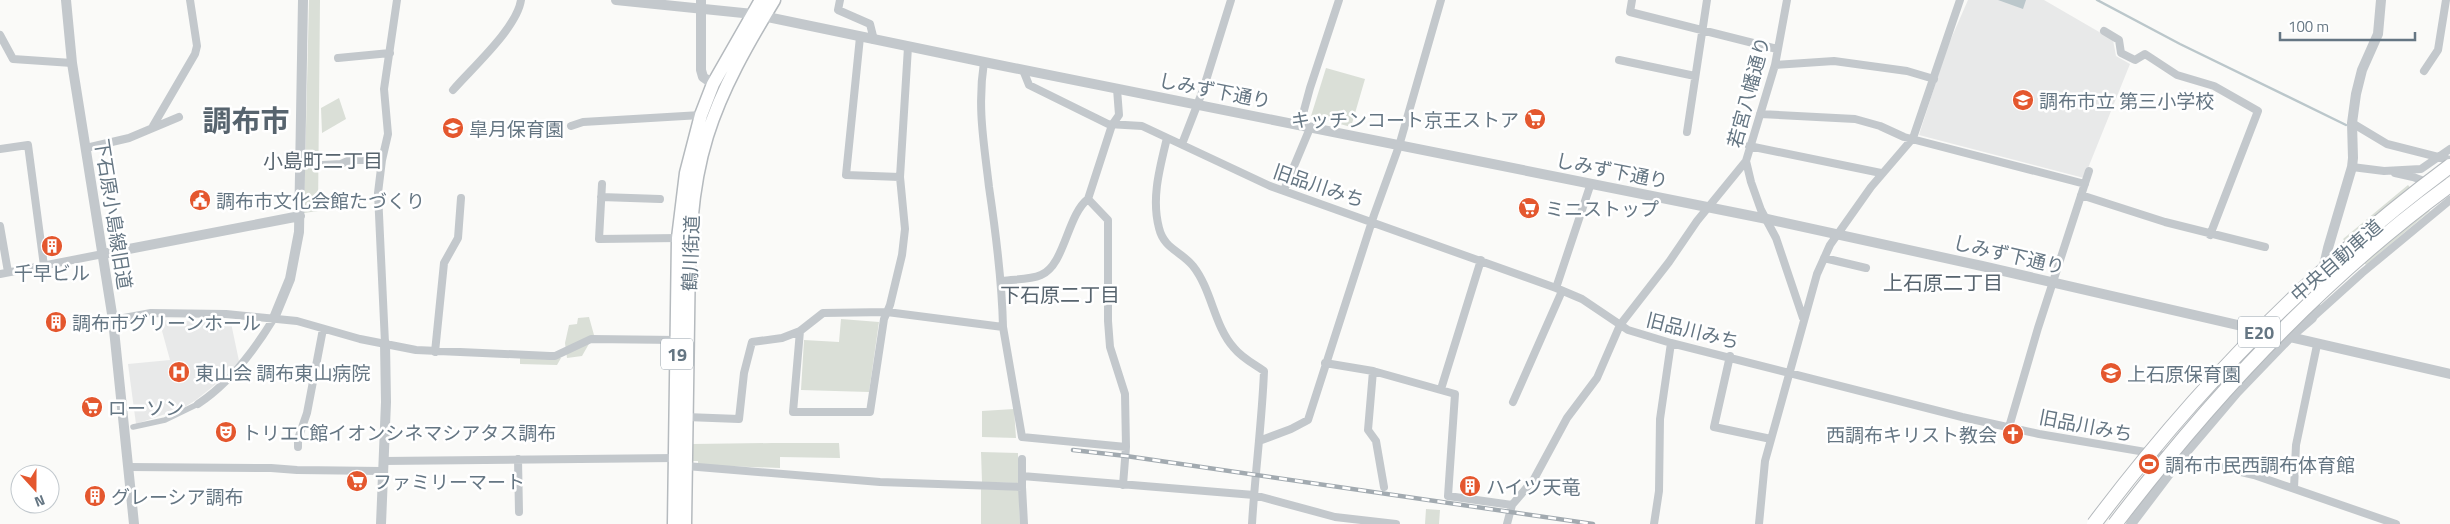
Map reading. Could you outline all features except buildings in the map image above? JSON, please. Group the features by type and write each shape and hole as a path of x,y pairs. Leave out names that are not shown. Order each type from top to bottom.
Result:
{"highway":[{"name":"中央自動車道","path":"2094,524 2132,474 2207,387 2278,311 2445,161"},
{"name":"中央自動車道","path":"2114,524 2219,397 2290,323 2377,243 2450,185"}],"main road":[{"name":"鶴川街道","path":"674,524 686,417 689,247 695,187 704,147 716,109 758,15 760,0"},
{"name":"鶴川街道","path":"685,524 680,462 677,340 678,238 686,173 701,115 713,84 758,15 774,0"}],"street":[{"name":"下石原小島線旧道","path":"66,0 72,63 113,320 134,524"},
{"path":"152,126 195,54 197,46 190,0"},
{"path":"133,427 165,420 186,412 223,384 256,347 274,318 290,279 300,232 304,0"},
{"path":"381,524 386,402 385,343 378,217 382,160 388,134 384,89 397,0"},
{"path":"453,90 507,31 520,6 521,0"},
{"name":"しみず下通り","path":"616,0 701,4 1838,233 2291,336 2317,345 2450,374"},
{"path":"840,0 838,10 870,24 874,40"},
{"path":"1182,144 1197,105 1231,0"},
{"path":"1284,190 1305,126 1310,88 1339,0"},
{"path":"1259,441 1308,420 1372,221 1399,146 1441,0"},
{"path":"1632,0 1630,12 1778,50"},
{"path":"1687,132 1707,0"},
{"name":"若宮八幡通り","path":"1787,0 1775,65 1749,146 1746,162 1758,202 1767,219 1802,308 1804,320"},
{"path":"1759,524 1762,479 1771,439 1804,320 1824,258 1838,233 1882,173 1913,138 1960,0"},
{"path":"2312,318 2328,248 2354,158 2352,122 2362,70 2378,34 2380,0"},
{"path":"2424,71 2438,50 2446,0"},
{"path":"701,4 701,70 704,77 713,84"},
{"path":"2104,31 2119,40 2121,52 2135,60 2145,54 2177,75 2214,86 2258,111 2210,235"},
{"path":"0,35 12,59 72,63"},
{"path":"860,37 846,175 900,177"},
{"path":"800,331 793,412 870,412 876,363 902,255 905,228 900,177 908,47"},
{"path":"338,58 390,52"},
{"path":"1620,60 1695,76"},
{"path":"1775,65 1834,61 1907,72 1934,79"},
{"path":"984,62 980,91 982,140 1002,281 1003,327 1022,437 1126,447"},
{"name":"旧品川みち","path":"1023,70 1029,85 1112,125 1142,126 1261,182 1481,260 1559,290 1582,299 1620,325 1671,342 1791,372 1891,400 2009,427 2181,458 2254,475 2396,524"},
{"path":"1002,281 1034,277 1049,270 1064,244 1076,214 1088,199 1112,125 1119,115 1116,89"},
{"path":"1760,114 1855,119 1913,138 2085,184"},
{"path":"571,126 584,122 701,115"},
{"path":"86,148 130,138 152,126 180,117"},
{"path":"2352,122 2386,144 2445,161"},
{"path":"1167,138 1156,187 1158,225 1161,237 1167,246 1193,266 1199,275 1227,339 1234,349 1264,371 1252,524"},
{"path":"0,149 28,145 44,266"},
{"path":"1749,146 1882,173"},
{"path":"2445,161 2450,149"},
{"path":"323,165 341,164 350,160 382,160"},
{"path":"2384,171 2421,169 2450,160"},
{"path":"1507,524 1512,505 1534,479 1567,418 1597,378 1620,325 1708,207 1746,162"},
{"path":"2352,167 2413,177 2450,190"},
{"path":"2009,427 2038,328 2089,171"},
{"path":"1513,402 1559,290 1591,183"},
{"path":"602,184 599,239 678,238"},
{"path":"2081,195 2210,235 2265,247"},
{"path":"601,197 660,199"},
{"path":"435,352 444,262 458,238 461,198"},
{"path":"1088,199 1108,220 1108,321 1110,347 1125,394 1126,447 1123,485"},
{"path":"2131,524 2181,458 2237,392 2291,336 2362,273 2450,200"},
{"path":"0,226 4,273 300,216"},
{"path":"1824,258 1866,268"},
{"path":"1440,389 1481,260"},
{"path":"686,417 739,419 744,373 752,342 782,338 800,331 823,313 887,312 1003,327"},
{"path":"113,320 151,313 226,314 274,318 297,321 360,339 435,352 555,356 591,339 677,340"},
{"path":"298,447 298,439 307,413 323,329"},
{"path":"1654,524 1659,491 1660,419 1671,342"},
{"path":"2294,488 2296,445 2317,345"},
{"path":"1730,356 1714,427 1771,439"},
{"path":"1325,363 1372,371 1455,394 1448,496 1512,505"},
{"path":"1372,371 1368,430 1376,442 1384,487"},
{"path":"129,467 271,468 297,470 518,459 680,462 880,482 1022,487"},
{"path":"518,459 519,512"},
{"path":"1022,459 1024,524"},
{"path":"1022,476 1254,495 1335,517 1396,524"}],"shaded area":[{"path":"309,0 320,0 318,211 304,213"},
{"name":"調布市立 第三小学校","path":"1968,0 2044,0 2113,40 2116,56 2130,64 2084,178 1919,135 1947,48"},
{"path":"1998,0 2026,0 2023,9"},
{"path":"1326,68 1365,79 1351,127 1311,116"},
{"path":"339,98 346,119 322,133 321,108"},
{"path":"2408,185 2430,211 2366,265 2343,239"},
{"path":"589,317 594,335 582,356 567,358 565,343 569,325 577,324 578,318"},
{"path":"841,319 879,322 869,392 801,390 804,340 839,342"},
{"name":"東山会 調布東山病院","path":"159,320 231,323 239,361 221,380 183,408 136,424 128,364 170,360"},
{"path":"520,357 561,358 557,365 520,364"},
{"path":"1014,409 1016,438 982,437 982,411"},
{"path":"839,443 840,458 780,457 780,468 698,465 698,461 691,461 692,444"},
{"path":"981,452 1018,453 1018,483 982,482"},
{"path":"981,489 1019,490 1020,524 981,524"},
{"path":"1426,509 1440,510 1439,524 1425,524"}],"waterway":[{"path":"2097,0 2180,44 2346,125"}],"railway":[{"path":"1073,450 1126,456 1593,524"}],"place":[{"name":"調布市立 第三小学校","path":"2023,100"},
{"name":"キッチンコート京王ストア","path":"1535,119"},
{"name":"皐月保育園","path":"453,128"},
{"name":"調布市文化会館たづくり","path":"200,200"},
{"name":"ミニストップ","path":"1529,208"},
{"name":"千早ビル","path":"52,246"},
{"name":"調布市グリーンホール","path":"56,322"},
{"name":"東山会 調布東山病院","path":"179,372"},
{"name":"上石原保育園","path":"2111,373"},
{"name":"ローソン","path":"92,407"},
{"name":"トリエC館イオンシネマシアタス調布","path":"226,432"},
{"name":"西調布キリスト教会","path":"2013,434"},
{"name":"調布市民西調布体育館","path":"2149,464"},
{"name":"ファミリーマート","path":"357,481"},
{"name":"ハイツ天竜","path":"1470,486"},
{"name":"グレーシア調布","path":"95,496"}],"district":[{"name":"調布市","path":"246,120"},
{"name":"小島町二丁目","path":"323,160"},
{"name":"上石原二丁目","path":"1943,282"},
{"name":"下石原二丁目","path":"1060,294"}]}
